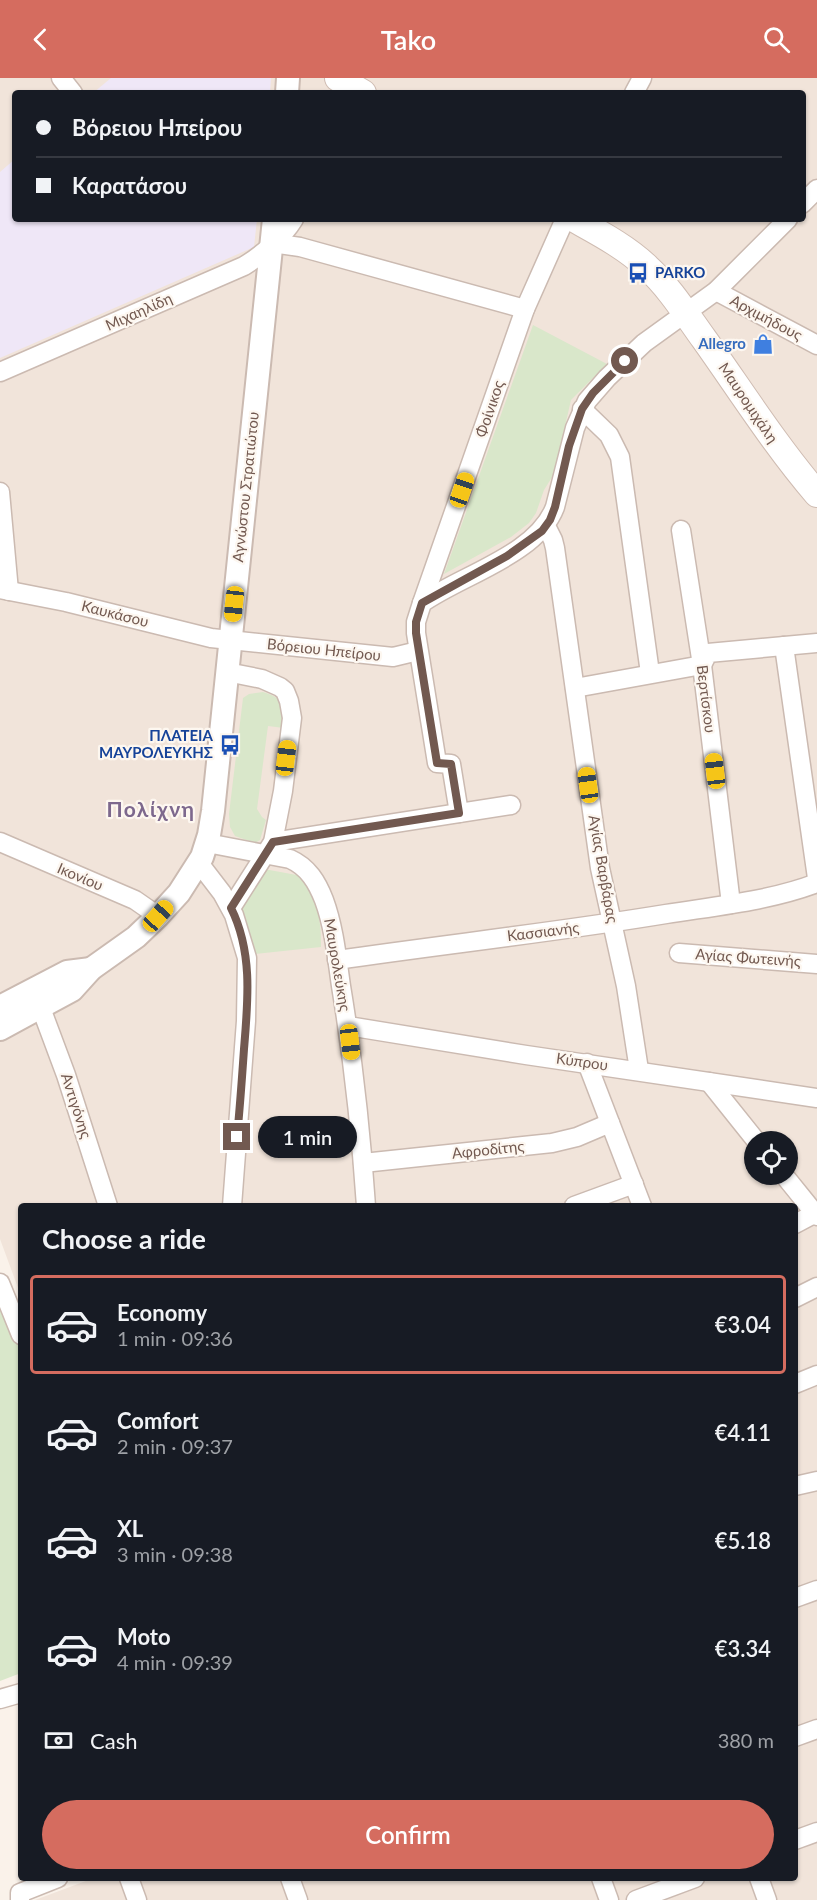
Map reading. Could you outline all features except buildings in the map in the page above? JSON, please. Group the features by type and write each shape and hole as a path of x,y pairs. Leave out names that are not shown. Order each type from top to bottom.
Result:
{"main road":[{"path":"338,78 364,89"},
{"name":"Μαυρομιχάλη","path":"579,222 639,260 661,281 777,445 817,494"}],"street":[{"path":"61,78 71,90"},
{"path":"806,200 817,189"},
{"name":"Αγνώστου Στρατιώτου","path":"0,1029 72,990 91,969 136,936 179,893 203,853 213,811 274,222"},
{"name":"Μιχαηλίδη","path":"0,372 244,266 258,257 291,222"},
{"name":"Φοίνικος","path":"422,603 525,309 565,222"},
{"path":"459,813 451,764 437,763 418,651 416,622 422,603 507,556 546,526 555,507 569,446 582,409 607,378 644,343 716,291 785,222"},
{"path":"272,243 300,247 525,309"},
{"name":"Αρχιμήδους","path":"716,291 817,345"},
{"path":"582,409 609,435 620,457 650,674"},
{"path":"0,492 5,590"},
{"name":"Αγίας Βαρβάρας","path":"546,526 554,540 600,868 626,986 639,1070"},
{"name":"Βερτίσκου","path":"681,530 702,665 731,904"},
{"name":"Καυκάσου","path":"5,590 66,602 204,637 230,641"},
{"name":"Βόρειου Ηπείρου","path":"230,641 393,657 418,651"},
{"path":"575,688 702,665 708,653 817,643"},
{"path":"784,646 817,880"},
{"path":"227,672 272,682 285,691 290,701 292,718 283,791 269,848 231,908"},
{"path":"269,848 459,813 511,806"},
{"name":"Ικονίου","path":"0,842 135,900 158,916"},
{"name":"Μαυρολεύκης","path":"203,853 269,848 306,868 313,876 325,901 348,1026 366,1203"},
{"path":"203,853 231,908 245,949 248,988 232,1203"},
{"name":"Κασσιανής","path":"337,960 612,923 731,904 798,890 817,880"},
{"name":"Αγίας Φωτεινής","path":"679,953 817,963"},
{"name":"Αγνώστου Στρατιώτου","path":"0,1007 67,972 91,969"},
{"name":"Αντιγόνης","path":"41,1008 66,1075 107,1203"},
{"name":"Κύπρου","path":"348,1026 817,1098"},
{"path":"587,1063 641,1203"},
{"path":"709,1082 748,1131"},
{"name":"Αφροδίτης","path":"363,1163 552,1143 577,1137 610,1123"},
{"path":"582,1203 634,1184"},
{"path":"792,1185 816,1215 798,1223"},
{"path":"0,1282 18,1327"},
{"path":"798,1297 817,1287"},
{"path":"798,1383 817,1375"},
{"path":"798,1485 817,1481"},
{"path":"798,1597 817,1590"},
{"path":"0,1699 18,1694"},
{"path":"798,1736 817,1729"},
{"path":"798,1839 817,1832"},
{"path":"20,1900 20,1893 50,1881"},
{"path":"130,1881 136,1900"},
{"path":"291,1881 298,1900"},
{"path":"602,1881 609,1900"},
{"path":"636,1900 687,1881"},
{"path":"760,1881 767,1900"}],"shaded area":[{"path":"0,78 817,78 817,1900 35,1900 86,1881 798,1881 798,1203 18,1203 18,1288 0,1239"},
{"path":"111,78 271,78 270,90 97,90"},
{"path":"12,162 12,222 257,222 254,247 0,358 0,172"}],"green space":[{"path":"533,325 607,364 571,400 554,474 529,523 511,537 444,574"},
{"path":"263,692 279,700 284,728 268,726 257,809 266,820 260,840 255,843 235,836 230,827 229,814 243,698 249,694"},
{"path":"264,869 302,876 318,910 321,947 255,954 241,904"},
{"path":"0,1298 18,1345 18,1674 0,1681"}],"place":[{"name":"PARKO","path":"638,273"},
{"name":"Allegro","path":"763,344"},
{"name":"ΠΛΑΤΕΙΑ ΜΑΥΡΟΛΕΥΚΗΣ","path":"230,745"}],"district":[{"name":"Πολίχνη","path":"151,810"}],"route":[{"path":"237,1137 248,988 247,958 231,908 273,842 459,813 451,764 437,763 416,633 416,622 422,603 507,556 542,531 555,507 578,417 593,393 625,361"}]}
